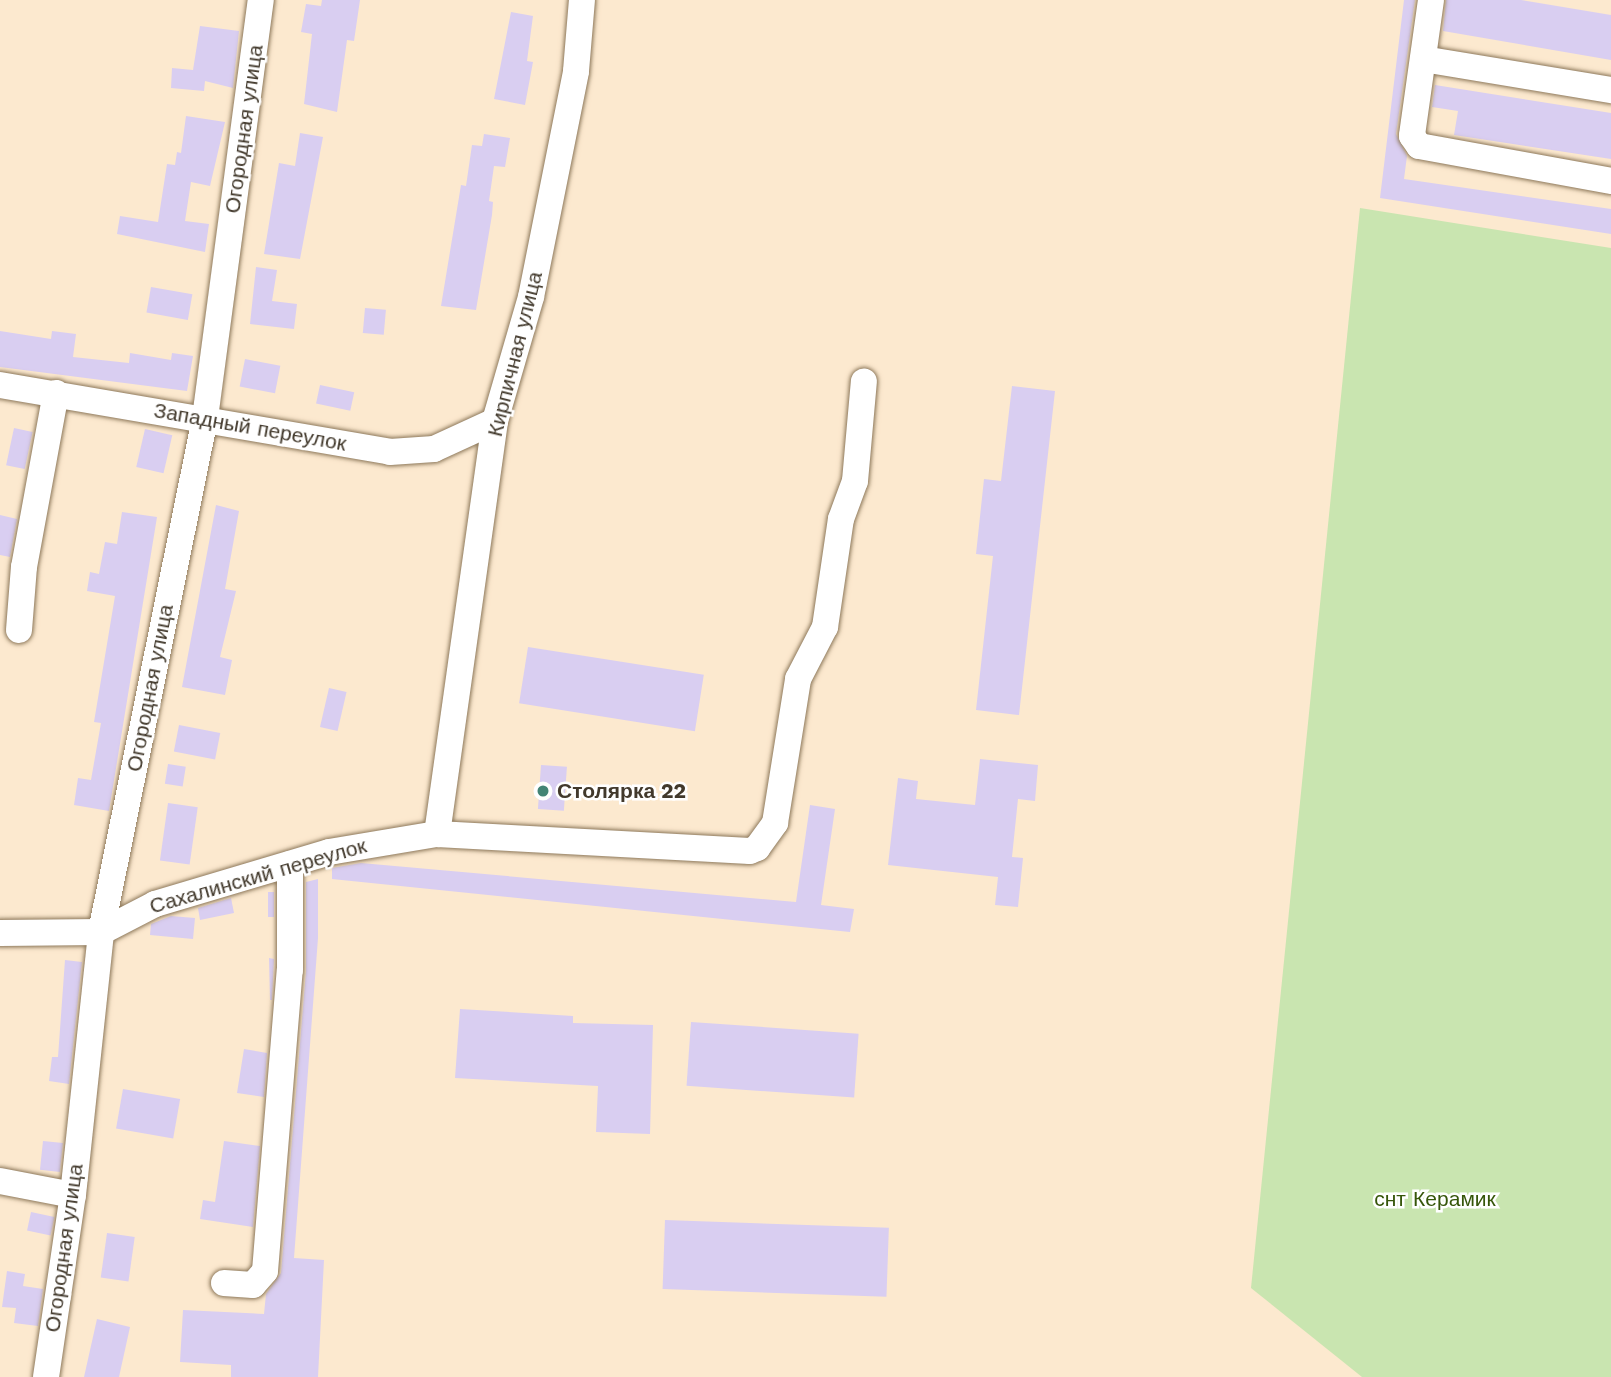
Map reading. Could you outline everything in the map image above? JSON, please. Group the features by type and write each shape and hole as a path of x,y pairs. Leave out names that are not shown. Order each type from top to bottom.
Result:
{"street":[{"name":"Огородная улица","path":"47,1377 73,1195 101,932 205,418 261,0"},
{"name":"Кирпичная улица","path":"437,834 495,421 531,298 576,71 582,0"},
{"path":"1431,0 1412,136 1419,146 1611,181"},
{"path":"1423,59 1611,90"},
{"name":"Сахалинский переулок","path":"0,933 101,932 155,904 348,846 437,834 750,851 765,842 775,823 794,695 827,616 841,519 855,481 864,381"},
{"name":"Западный переулок","path":"0,386 412,453 458,442 495,421"},
{"path":"19,630 24,567 56,393"},
{"path":"225,1283 253,1285 265,1271 290,970 290,864"},
{"path":"0,1181 73,1195"}],"green space":[{"name":"снт Керамик","path":"1360,208 1611,248 1611,1377 1362,1377 1251,1288"}],"building":[{"path":"322,0 360,0 354,41 347,40 337,112 304,104 312,34 301,32 306,4 321,6"},
{"path":"1404,0 1415,0 1396,134 1407,156 1404,179 1611,209 1611,234 1380,198"},
{"path":"1446,0 1521,0 1611,15 1611,60 1443,31"},
{"path":"511,12 533,16 527,61 533,62 525,105 494,99"},
{"path":"200,26 239,31 233,88 205,81 204,91 171,88 172,68 193,70"},
{"path":"1435,85 1611,113 1611,159 1454,135 1458,111 1432,107"},
{"path":"186,116 225,122 210,186 191,182 185,221 209,224 205,252 117,234 120,216 158,222 167,164 175,165 177,152 181,153"},
{"path":"300,133 323,137 300,259 264,254 279,163 295,166"},
{"path":"484,134 510,138 505,167 494,166 489,201 493,202 492,215 476,310 441,306 461,185 466,186 472,145 482,146"},
{"path":"256,267 277,270 272,301 297,304 294,329 250,324"},
{"path":"151,287 192,294 188,320 146,313"},
{"path":"365,308 386,310 384,335 363,333"},
{"path":"0,331 51,339 52,331 76,334 73,357 129,363 130,353 171,360 172,353 193,356 187,391 0,367"},
{"path":"245,359 280,366 275,393 240,386"},
{"path":"320,385 354,392 350,411 316,404"},
{"path":"1012,386 1055,391 1019,715 976,710 993,556 976,554 984,479 1001,481"},
{"path":"14,428 33,432 25,469 6,465"},
{"path":"145,429 172,435 164,473 136,467"},
{"path":"216,505 239,511 225,589 236,591 220,657 232,660 225,695 182,687"},
{"path":"122,512 157,517 109,811 74,805 78,778 91,780 101,723 94,722 115,596 87,591 90,572 99,574 105,542 117,544"},
{"path":"0,515 17,519 10,557 0,555"},
{"path":"528,647 704,675 695,731 519,703"},
{"path":"329,688 347,692 338,731 320,727"},
{"path":"179,725 220,733 215,760 174,752"},
{"path":"980,759 1038,765 1035,801 1018,799 1012,857 1023,858 1018,907 995,905 998,877 888,865 898,778 918,781 916,799 975,805"},
{"path":"168,764 186,767 183,787 165,784"},
{"path":"541,765 567,767 564,811 538,809"},
{"path":"168,803 198,807 190,865 160,860"},
{"path":"810,805 835,809 821,905 854,909 850,932 332,879 332,868 361,863 796,902"},
{"path":"318,879 318,938 294,1258 324,1260 318,1377 231,1377 231,1365 180,1362 183,1310 264,1314 266,1294 281,1273 306,971 306,882"},
{"path":"268,892 274,892 274,917 268,917"},
{"path":"231,898 234,913 200,920 198,908"},
{"path":"171,916 195,918 193,939 150,935 151,924"},
{"path":"269,958 274,959 272,1000 270,1000"},
{"path":"65,960 82,962 69,1084 49,1081 52,1057 58,1057"},
{"path":"460,1009 573,1016 573,1023 653,1025 650,1134 596,1132 598,1086 455,1078"},
{"path":"691,1022 859,1034 854,1098 687,1086"},
{"path":"244,1049 267,1053 264,1097 237,1093"},
{"path":"123,1089 180,1099 173,1138 116,1128"},
{"path":"43,1141 63,1143 60,1172 40,1170"},
{"path":"224,1141 260,1146 253,1227 200,1219 203,1200 215,1202"},
{"path":"31,1212 54,1217 51,1236 27,1231"},
{"path":"665,1220 889,1228 886,1297 663,1289"},
{"path":"107,1233 135,1237 128,1281 101,1278"},
{"path":"7,1271 25,1274 23,1286 43,1289 38,1326 14,1323 16,1308 2,1307"},
{"path":"97,1319 130,1327 119,1377 84,1377"}],"place":[{"name":"Столярка 22","path":"543,791"}]}
